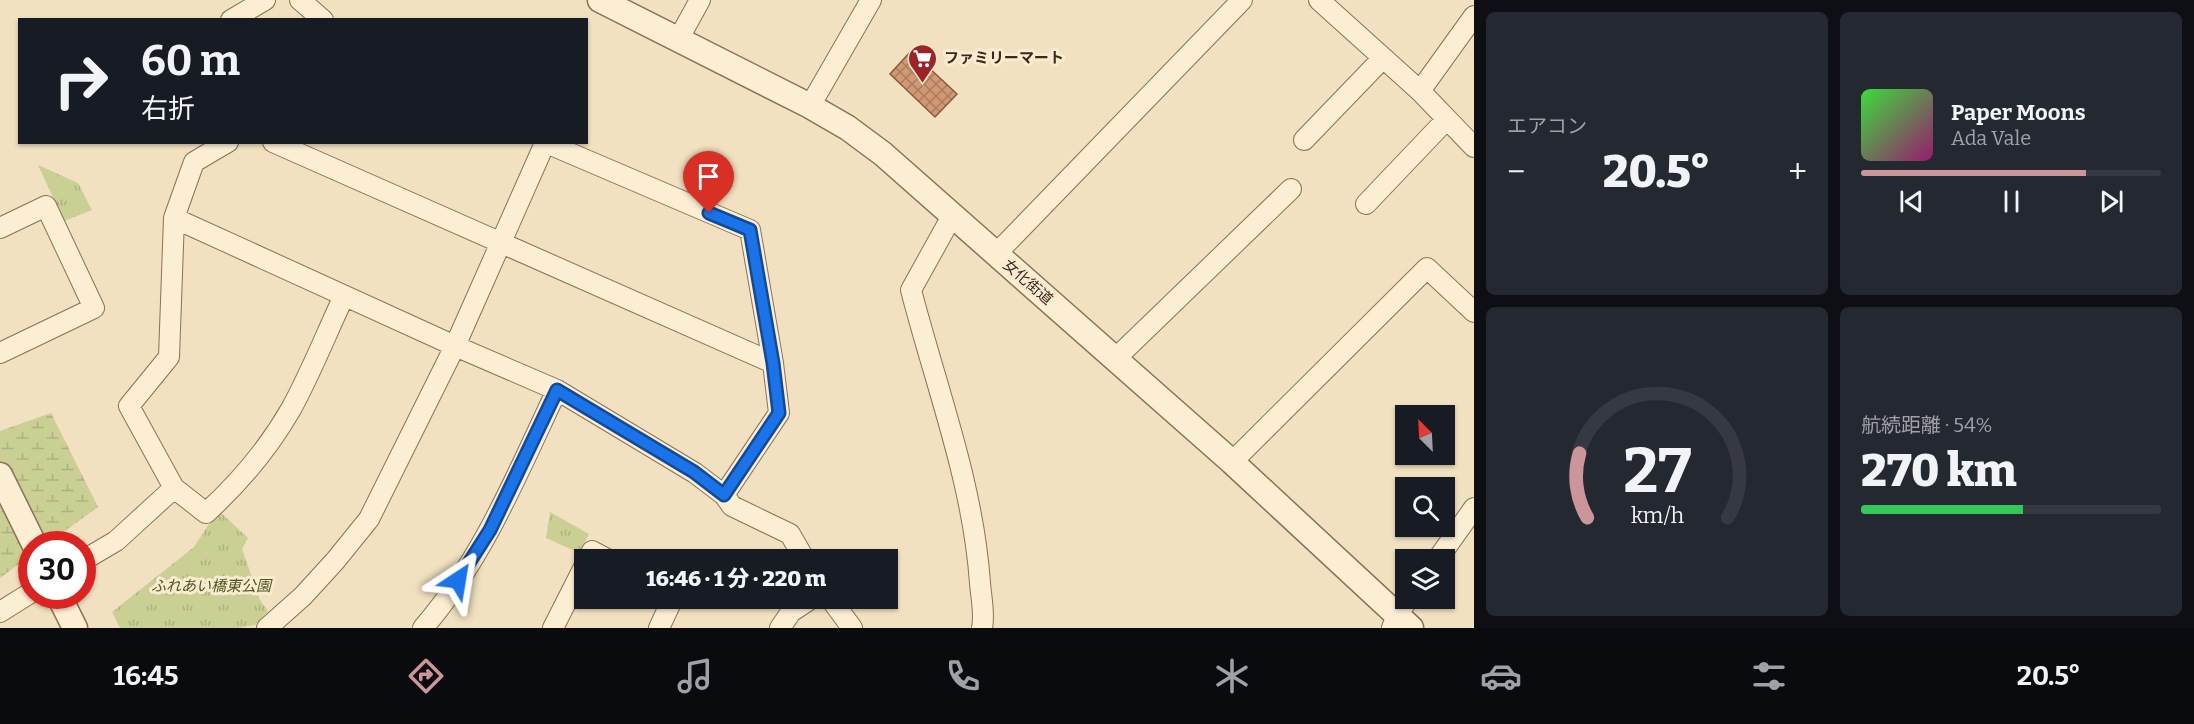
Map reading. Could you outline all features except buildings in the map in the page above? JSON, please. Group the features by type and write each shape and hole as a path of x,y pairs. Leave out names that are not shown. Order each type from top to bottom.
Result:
{"street":[{"path":"234,18 265,0"},
{"path":"300,0 321,18"},
{"name":"女化街道","path":"600,0 810,106 848,128 883,154 1232,462 1402,617"},
{"path":"678,40 700,0"},
{"path":"810,106 871,0"},
{"path":"996,254 1242,0"},
{"path":"1319,0 1420,91 1474,147"},
{"path":"1420,91 1474,16"},
{"path":"1304,140 1383,58"},
{"path":"1366,204 1447,119"},
{"path":"225,144 194,162 174,218 170,357 129,406 174,488 206,513 233,489 261,455 291,409 344,296"},
{"path":"277,144 773,363"},
{"path":"267,628 303,596 369,519 455,346 544,144"},
{"path":"546,144 750,230 773,363 779,413 724,495"},
{"path":"1115,359 1291,189"},
{"path":"0,228 46,206 94,308 0,353"},
{"path":"952,216 911,290 964,474 979,567 982,628"},
{"path":"174,218 557,390 694,472 724,495 732,507 790,534 799,549"},
{"path":"1232,462 1427,268 1474,312"},
{"path":"423,628 436,614 490,530 557,390"},
{"path":"0,475 28,531"},
{"path":"96,553 116,541 174,488"},
{"path":"1445,549 1474,508"},
{"path":"553,628 574,587"},
{"path":"0,612 18,601"},
{"path":"66,609 75,628"},
{"path":"659,628 668,609"},
{"path":"780,628 796,609"},
{"path":"838,609 852,628"}],"green space":[{"path":"38,165 78,183 92,210 64,221"},
{"path":"51,413 98,507 65,531 18,531 18,565 0,578 0,431"},
{"name":"ふれあい橋東公園","path":"218,510 248,538 242,549 260,600 268,611 255,625 239,628 120,628 112,612 194,547"},
{"path":"550,512 589,534 581,549 574,551 546,538"}],"place":[{"name":"ファミリーマート","path":"923,84"}],"route":[{"path":"458,580 490,530 557,390 694,472 724,495 779,413 773,363 750,230 709,213"}]}
